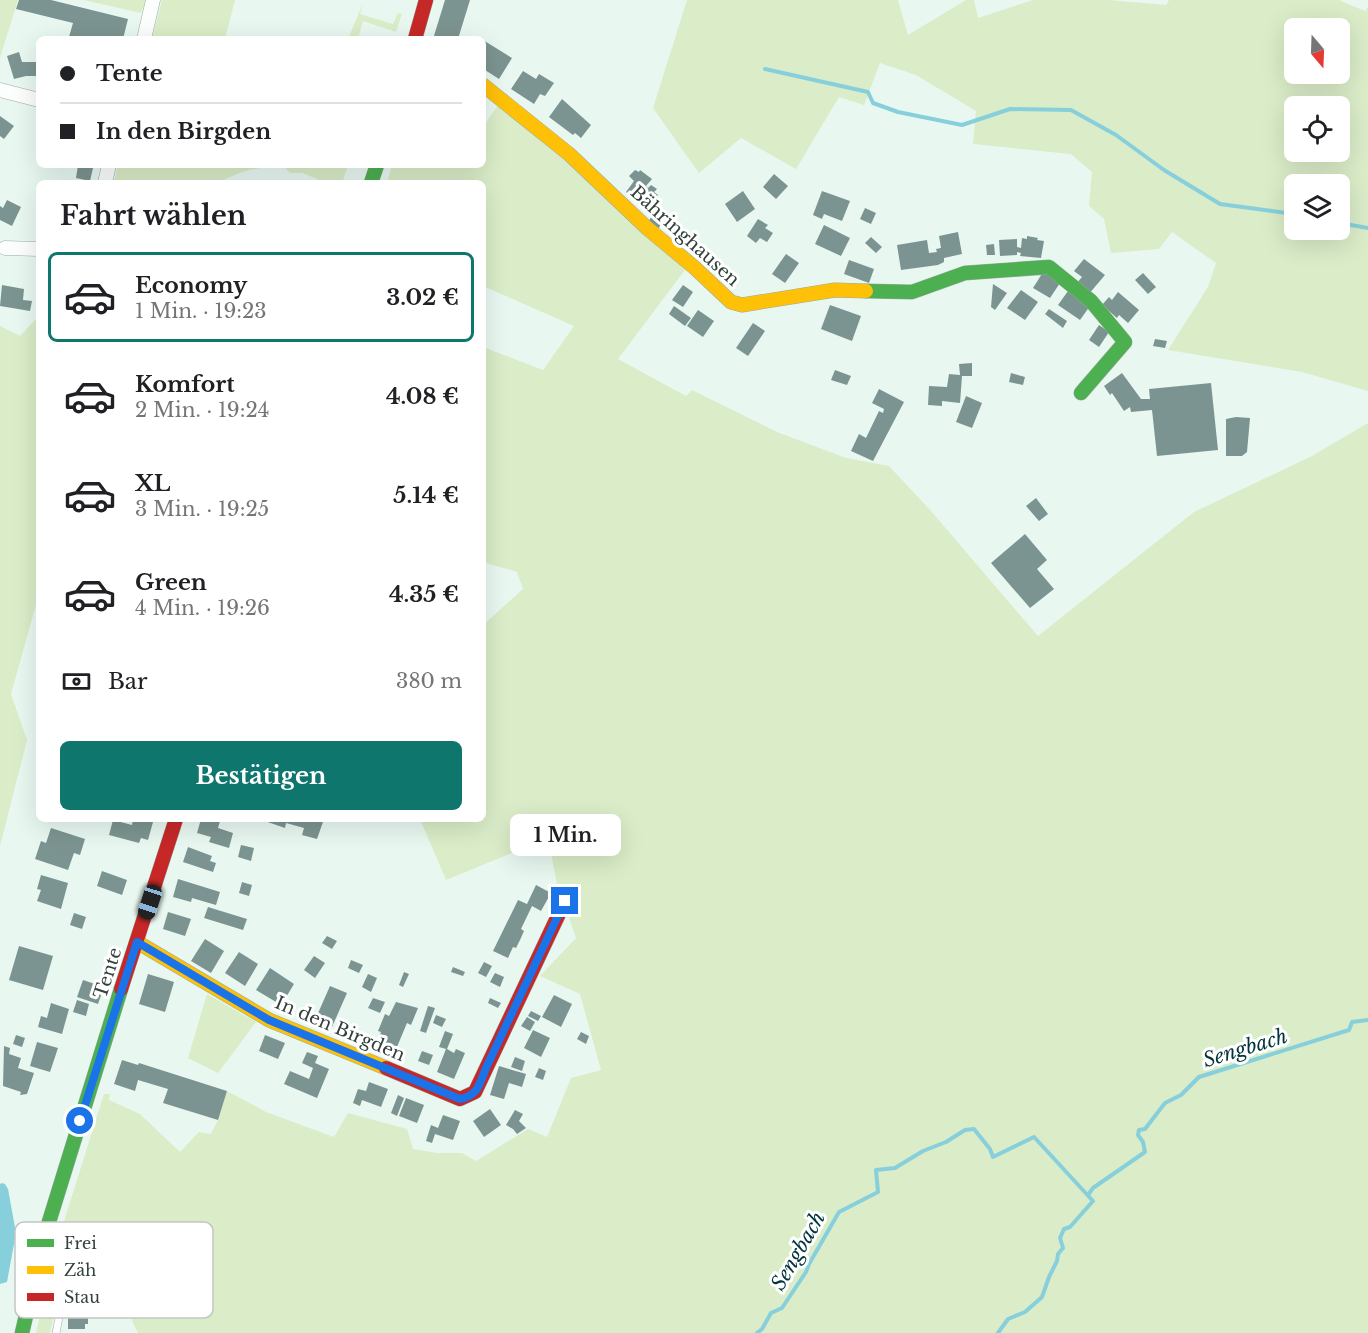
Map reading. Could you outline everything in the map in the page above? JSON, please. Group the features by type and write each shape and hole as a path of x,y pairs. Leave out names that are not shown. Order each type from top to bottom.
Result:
{"street":[{"path":"145,36 153,0"},
{"path":"416,36 426,0"},
{"name":"Bähringhausen","path":"486,87 569,154 646,228 695,268 731,302 742,305 835,290 912,292 965,273 1049,267 1091,301 1125,342 1081,393"},
{"path":"0,90 36,99"},
{"path":"5,248 36,249"},
{"name":"Tente","path":"49,1222 175,822"},
{"name":"In den Birgden","path":"137,942 269,1020 460,1099 472,1096 479,1086 565,901"}],"lane":[{"path":"57,1333 59,1318"}],"green space":[{"path":"0,0 18,0 0,58"},
{"path":"84,0 146,0 141,13"},
{"path":"162,0 235,0 226,36 153,36"},
{"path":"687,0 898,0 908,35 966,0 974,0 978,18 1033,0 1108,0 1166,5 1169,0 1339,0 1365,11 1368,7 1368,391 1302,372 1168,350 1208,287 1216,263 1172,232 1159,249 1111,253 1104,219 1089,206 1092,172 1071,154 973,144 976,111 916,75 880,63 864,105 839,97 796,169 741,138 699,173 653,108"},
{"path":"363,3 360,14 393,24 398,13 402,14 396,32 363,21 359,36 349,36"},
{"path":"498,105 562,155 685,270 618,359 686,396 692,390 777,432 846,458 889,466 931,511 1038,636 1194,512 1312,456 1368,423 1368,1333 138,1333 131,1318 213,1318 213,1222 64,1222 104,1094 110,1094 109,1100 140,1114 180,1152 199,1132 211,1134 227,1091 266,1112 334,1137 348,1113 407,1129 413,1149 437,1153 462,1153 476,1161 528,1129 547,1137 571,1078 601,1070 580,994 540,976 576,938 557,884 548,838 446,880 421,822 486,822 486,622 523,589 517,572 486,563 486,348 543,370 574,326 486,287 486,180 388,180 391,168 486,168 486,123"},
{"path":"117,168 260,168 245,171 222,180 115,180"},
{"path":"286,168 347,168 343,180 319,180 303,173 290,173"},
{"path":"36,319 36,605 11,694 27,740 0,846 0,326 20,336"},
{"path":"207,994 256,1022 218,1073 188,1058"},
{"path":"40,1318 53,1318 50,1333 36,1333"}],"water":[{"path":"0,1184 5,1184 8,1189 15,1238 7,1282 0,1284"}],"building":[{"path":"19,0 51,0 128,19 124,36 69,36 73,23 16,9"},
{"path":"445,0 470,0 459,36 434,36"},
{"path":"486,42 512,58 499,79 486,71"},
{"path":"19,52 22,62 36,62 36,76 14,79 7,56"},
{"path":"523,71 536,79 539,74 554,83 545,96 540,94 534,104 511,89"},
{"path":"562,99 591,125 581,138 575,133 573,135 549,117"},
{"path":"0,116 14,126 4,139 0,136"},
{"path":"78,168 93,168 90,180 76,178"},
{"path":"635,170 639,172 640,170 652,179 646,186 648,188 651,185 657,189 654,192 658,195 646,210 626,192 634,181 629,176"},
{"path":"774,174 788,186 776,199 763,187"},
{"path":"743,191 755,209 737,222 725,204"},
{"path":"822,191 850,201 842,221 824,214 822,219 813,215"},
{"path":"7,200 21,207 12,226 0,220 0,206 3,208"},
{"path":"865,208 876,213 871,224 860,219"},
{"path":"655,209 665,214 659,228 648,223"},
{"path":"758,219 768,225 765,228 773,233 767,242 760,238 756,243 747,236"},
{"path":"824,225 850,238 841,256 815,244"},
{"path":"958,232 962,254 944,258 944,262 938,265 901,270 897,245 927,240 929,253 937,252 936,249 941,248 939,236"},
{"path":"1027,236 1044,241 1041,258 1020,256 1021,253 1017,252 1017,255 1000,256 999,240 1017,239 1017,247 1021,248 1022,238 1027,239"},
{"path":"871,237 882,247 876,253 865,243"},
{"path":"994,244 995,255 987,255 986,245"},
{"path":"786,254 799,263 785,283 772,274"},
{"path":"1084,259 1105,275 1088,295 1076,284 1082,277 1074,271"},
{"path":"849,260 874,269 869,283 844,274"},
{"path":"1045,269 1062,280 1050,298 1033,288"},
{"path":"1143,273 1156,287 1148,294 1135,280"},
{"path":"993,284 1007,293 995,310 991,307"},
{"path":"2,285 24,289 23,300 32,301 30,311 0,306"},
{"path":"683,285 693,292 683,307 672,300"},
{"path":"1021,290 1038,302 1025,320 1007,308"},
{"path":"1068,291 1090,306 1080,320 1058,305"},
{"path":"1118,292 1139,310 1128,323 1119,315 1117,318 1102,305 1109,297 1112,300"},
{"path":"830,305 861,316 852,341 821,329"},
{"path":"674,306 691,318 685,326 669,314"},
{"path":"1049,309 1067,321 1063,328 1045,314"},
{"path":"698,310 714,321 703,337 687,326"},
{"path":"753,323 765,331 748,356 736,348"},
{"path":"1099,325 1109,332 1099,347 1089,340"},
{"path":"1155,339 1167,341 1165,348 1153,346"},
{"path":"972,363 972,376 962,376 960,403 942,401 942,406 928,405 929,386 947,387 949,374 960,375 959,364"},
{"path":"835,370 851,376 847,385 831,380"},
{"path":"1011,373 1025,377 1023,385 1009,382"},
{"path":"1122,373 1141,399 1150,399 1149,389 1211,383 1218,450 1157,456 1152,410 1131,412 1130,407 1124,411 1112,393 1110,395 1104,386"},
{"path":"879,389 904,402 873,461 851,451 859,434 866,438 879,411 883,413 884,409 872,403"},
{"path":"966,396 982,403 972,428 956,422"},
{"path":"1250,418 1247,452 1242,456 1226,456 1226,419"},
{"path":"1036,498 1048,514 1039,521 1026,506"},
{"path":"1025,534 1047,560 1037,569 1054,589 1030,608 991,563"},
{"path":"112,822 132,825 132,822 153,822 148,840 141,838 139,843 109,835"},
{"path":"200,822 220,822 218,828 233,833 229,848 209,842 211,837 197,833"},
{"path":"268,822 323,822 317,839 302,835 304,828 286,823 285,828"},
{"path":"51,828 85,839 80,855 74,853 68,870 35,859 41,841 46,843"},
{"path":"241,845 254,848 251,861 238,857"},
{"path":"188,847 212,856 210,861 216,863 213,872 183,862"},
{"path":"102,871 127,880 122,895 97,886"},
{"path":"41,875 68,883 61,909 37,901 41,890 37,889"},
{"path":"178,879 220,892 216,905 192,898 191,902 173,897"},
{"path":"242,882 252,885 249,896 239,893"},
{"path":"536,885 551,893 541,911 532,906 521,929 524,931 520,940 516,948 513,947 508,958 493,951 518,900 527,904"},
{"path":"208,907 247,919 243,930 204,918"},
{"path":"168,912 191,919 185,936 163,929"},
{"path":"74,913 86,917 82,929 70,925"},
{"path":"327,936 337,941 332,949 322,943"},
{"path":"205,939 224,951 211,973 191,961"},
{"path":"19,946 53,956 43,990 9,980"},
{"path":"239,952 258,964 245,986 225,973"},
{"path":"314,956 325,963 315,978 304,970"},
{"path":"351,960 363,965 359,973 348,968"},
{"path":"484,962 492,966 486,977 478,973"},
{"path":"453,967 465,972 463,976 451,972"},
{"path":"270,968 294,984 285,999 280,996 276,1002 256,990"},
{"path":"404,972 409,974 403,987 399,985"},
{"path":"495,973 504,977 500,987 490,982"},
{"path":"148,974 174,982 165,1012 139,1004"},
{"path":"368,974 377,978 371,992 362,987"},
{"path":"83,980 104,987 98,1004 77,997"},
{"path":"330,986 347,993 332,1027 315,1020"},
{"path":"554,995 572,1004 561,1027 542,1017"},
{"path":"373,998 385,1002 380,1013 368,1008"},
{"path":"490,998 501,1003 498,1008 488,1003"},
{"path":"77,1000 89,1004 86,1016 73,1012"},
{"path":"396,1002 418,1008 411,1025 407,1023 394,1054 375,1047 385,1014 389,1016"},
{"path":"51,1003 69,1009 62,1034 38,1027 41,1016 47,1018"},
{"path":"428,1006 435,1008 426,1033 420,1031"},
{"path":"531,1011 541,1016 538,1021 528,1016"},
{"path":"436,1015 446,1019 442,1027 433,1023"},
{"path":"527,1017 535,1022 530,1031 521,1026"},
{"path":"533,1030 550,1038 541,1057 524,1048"},
{"path":"445,1031 453,1034 447,1049 454,1053 456,1049 465,1053 454,1079 437,1072 446,1049 439,1047"},
{"path":"581,1032 589,1036 586,1044 577,1039"},
{"path":"16,1035 25,1038 22,1047 13,1044"},
{"path":"265,1035 285,1043 278,1059 259,1051"},
{"path":"37,1042 58,1048 50,1072 30,1066"},
{"path":"4,1046 10,1048 9,1054 21,1058 18,1068 34,1073 27,1094 20,1095 21,1092 3,1086"},
{"path":"422,1051 433,1055 429,1065 418,1061"},
{"path":"307,1052 318,1056 315,1063 329,1069 317,1098 284,1084 290,1071 309,1079 313,1068 302,1063"},
{"path":"515,1057 525,1061 522,1071 511,1067"},
{"path":"122,1060 138,1065 139,1063 227,1091 218,1120 163,1103 168,1089 138,1080 135,1091 114,1084"},
{"path":"499,1066 526,1074 522,1087 509,1083 504,1099 490,1095"},
{"path":"539,1068 546,1071 543,1080 535,1077"},
{"path":"369,1082 388,1089 381,1107 362,1100 360,1106 353,1103 358,1089 366,1091"},
{"path":"398,1095 404,1098 397,1116 391,1113"},
{"path":"406,1098 424,1105 417,1123 399,1116"},
{"path":"490,1109 501,1125 484,1137 473,1121"},
{"path":"515,1110 523,1114 519,1121 526,1128 517,1134 506,1125"},
{"path":"443,1115 460,1121 453,1140 435,1134 432,1143 426,1141 431,1125 438,1128"},
{"path":"68,1318 88,1318 85,1329 68,1329"}],"waterway":[{"path":"765,69 868,92 873,103 898,112 962,125 1010,109 1071,110 1116,135 1164,170 1220,204 1284,213"},
{"path":"1350,225 1368,228"},
{"name":"Sengbach","path":"1088,1195 1093,1188 1145,1152 1143,1142 1138,1135 1139,1130 1145,1129 1165,1103 1181,1095 1199,1077 1349,1030 1352,1022 1368,1020"},
{"name":"Sengbach","path":"757,1333 762,1329 771,1313 782,1308 806,1272 839,1212 878,1192 876,1170 895,1168 965,1130 974,1129 990,1149 993,1157 1034,1137 1093,1201 1070,1227 1064,1229 1060,1238 1063,1248 1058,1254 1042,1297 1025,1312 1008,1319 998,1333"}],"traffic: fast":[{"path":"372,180 376,168"},
{"path":"866,291 912,292 965,273 1049,267 1091,301 1125,342 1081,393"},
{"path":"49,1222 121,989"},
{"path":"22,1333 25,1318"}],"traffic: slow":[{"path":"486,87 569,154 647,228 731,302 742,305 835,290 866,291"},
{"path":"137,942 269,1020 386,1068"}],"traffic: jam":[{"path":"416,36 426,0"},
{"path":"121,989 175,822"},
{"path":"386,1068 460,1099 475,1092 565,901"}],"route":[{"path":"80,1121 137,942 269,1020 450,1097 460,1099 472,1096 476,1092 565,901"}]}
